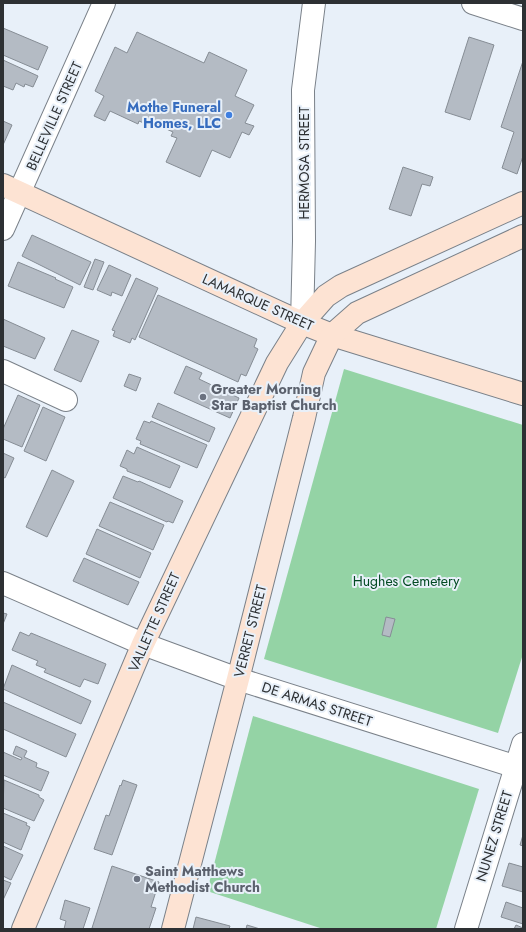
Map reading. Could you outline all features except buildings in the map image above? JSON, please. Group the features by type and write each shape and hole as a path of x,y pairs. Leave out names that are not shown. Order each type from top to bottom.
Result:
{"main road":[{"name":"LAMARQUE STREET","path":"11,189 302,323 332,335 523,394"},
{"name":"VALLETTE STREET","path":"23,929 143,644 277,363 302,323 326,296 341,286 523,203"},
{"path":"332,335 357,313 523,236"},
{"name":"VERRET STREET","path":"173,929 238,679 314,373 332,335"}],"street":[{"name":"BELLEVILLE STREET","path":"3,229 11,189 104,3"},
{"name":"HERMOSA STREET","path":"302,323 304,241 303,90 314,3"},
{"path":"473,3 523,19"},
{"path":"3,372 66,400"},
{"name":"DE ARMAS STREET","path":"3,583 143,644 238,679 519,768"},
{"name":"NUNEZ STREET","path":"466,929 519,768 523,744"}],"green space":[{"name":"Hughes Cemetery","path":"344,369 523,425 523,654 498,733 264,659"},
{"path":"253,716 479,789 436,929 323,929 207,891"}],"place":[{"name":"Mothe Funeral Homes, LLC","path":"229,115"},
{"name":"Greater Morning Star Baptist Church","path":"203,397"},
{"name":"Saint Matthews Methodist Church","path":"137,879"}]}
